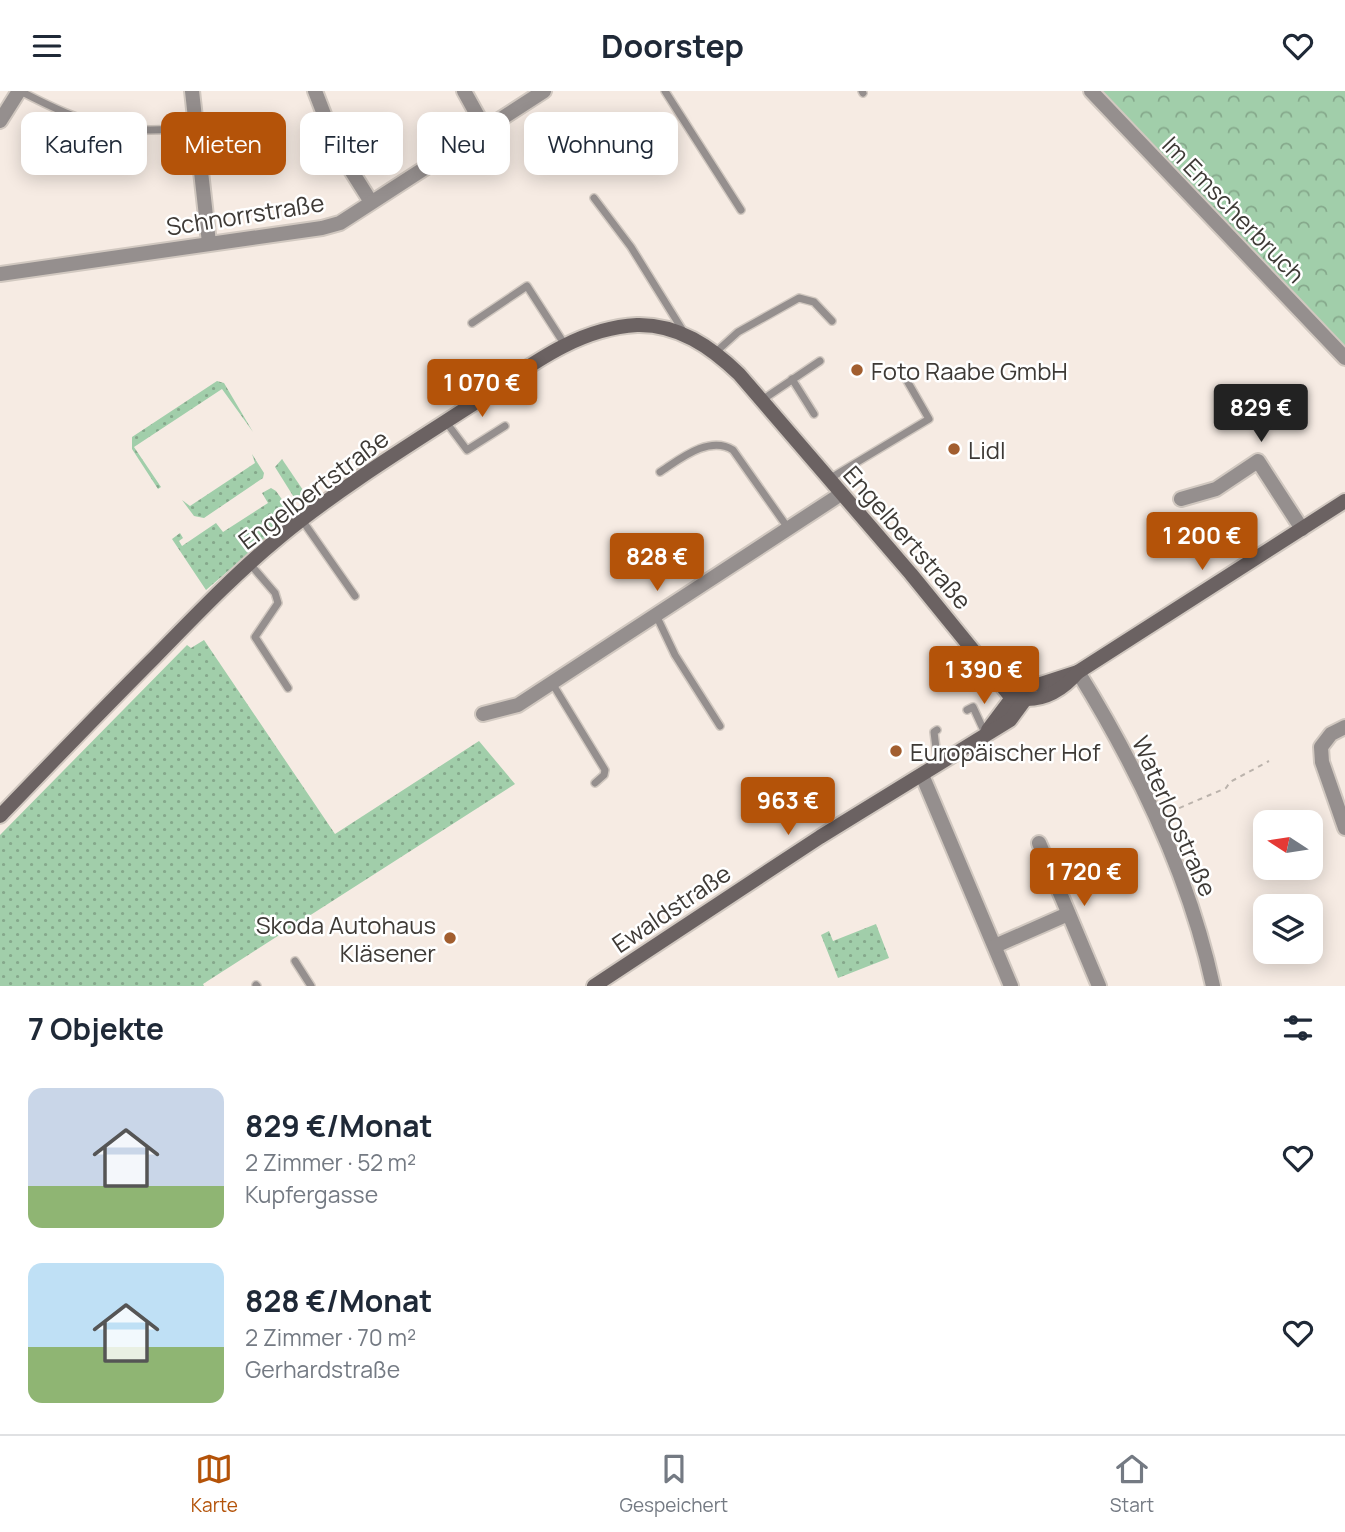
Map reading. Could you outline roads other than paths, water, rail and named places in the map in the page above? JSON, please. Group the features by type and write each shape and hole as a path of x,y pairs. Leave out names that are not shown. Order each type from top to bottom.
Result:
{"street":[{"path":"0,121 20,91"},
{"path":"192,91 194,112"},
{"path":"314,91 337,148 370,202"},
{"path":"464,91 476,112"},
{"name":"Schnorrstraße","path":"510,113 544,91"},
{"name":"Im Emscherbruch","path":"1091,91 1345,358"},
{"name":"Schnorrstraße","path":"0,274 322,228 340,223 417,172"},
{"path":"201,175 209,243"},
{"name":"Engelbertstraße","path":"0,815 249,563 302,520 446,422 565,346 607,329 639,325 663,328 687,336 716,352 762,400 965,640 982,665 1017,699"},
{"path":"1181,499 1216,489 1258,461 1302,529"},
{"path":"483,715 518,705 841,494"},
{"name":"Ewaldstraße","path":"1021,685 1041,684 1077,672 1345,501"},
{"name":"Engelbertstraße","path":"965,640 1010,680 1021,685"},
{"name":"Ewaldstraße","path":"594,986 615,980 831,830 1010,720 1017,699 1061,690 1077,672"},
{"name":"Waterloostraße","path":"1077,672 1106,718 1156,818 1205,944 1213,986"},
{"path":"1017,699 1021,685"},
{"path":"1345,727 1331,734 1321,747 1322,762 1345,828"},
{"path":"922,775 1011,986"},
{"path":"1039,843 1099,986"},
{"path":"995,946 1068,914"}],"lane":[{"path":"20,91 68,116 105,128 161,130"},
{"path":"665,91 741,210"},
{"path":"594,198 631,247 687,336"},
{"path":"472,323 527,286 565,346"},
{"path":"716,352 737,332 799,297 814,302 832,321"},
{"path":"762,400 820,361"},
{"path":"792,379 814,414"},
{"path":"829,480 929,419 906,379"},
{"path":"446,422 467,450 505,426"},
{"path":"660,472 689,453 714,444 724,445 733,450 788,528"},
{"path":"302,520 355,596"},
{"path":"249,563 275,593 278,603 255,637 288,688"},
{"path":"656,615 675,655 719,726"},
{"path":"552,683 605,770 604,775 595,783"},
{"path":"967,710 973,707 985,733"},
{"path":"937,730 934,732 938,764"},
{"path":"295,961 311,986"}],"place":[{"name":"Foto Raabe GmbH","path":"857,370"},
{"name":"Lidl","path":"954,449"},
{"name":"Europäischer Hof","path":"896,751"},
{"name":"Skoda Autohaus Kläsener","path":"450,938"}]}
